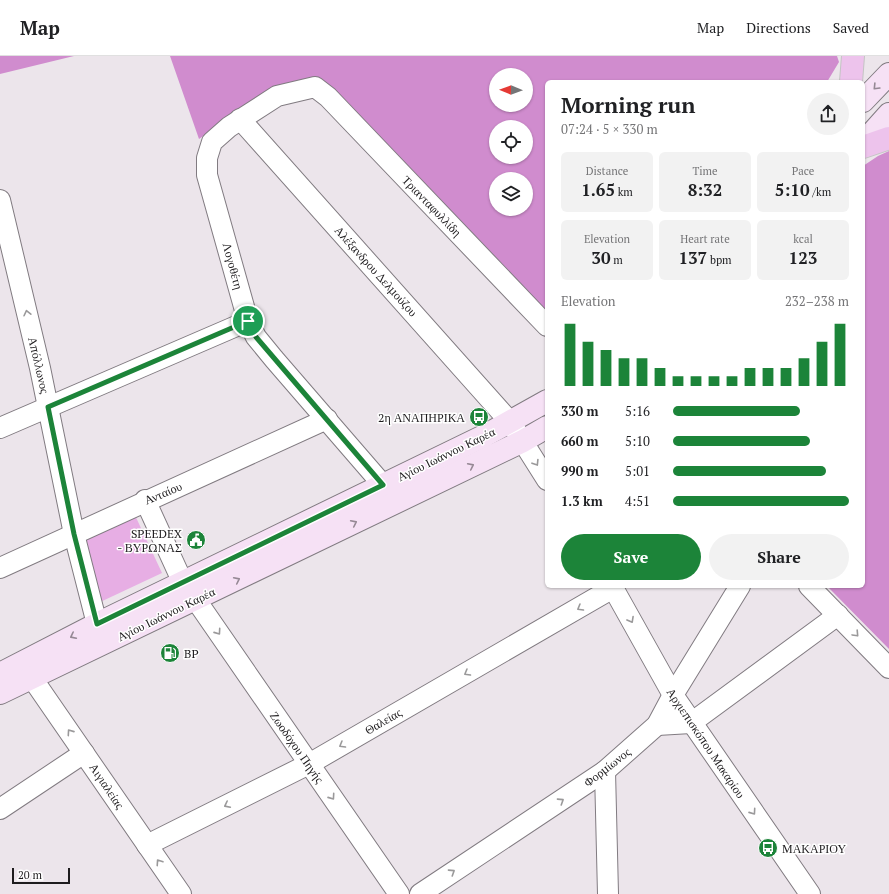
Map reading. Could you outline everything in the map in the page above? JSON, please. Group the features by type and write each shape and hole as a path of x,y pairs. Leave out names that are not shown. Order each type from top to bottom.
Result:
{"main road":[{"path":"852,80 853,56"},
{"path":"865,146 889,138"}],"street":[{"path":"865,99 889,74"},
{"name":"Λογοθέτη","path":"315,87 277,96 240,119 212,142 207,158 207,175 248,321 256,337 383,485"},
{"name":"Τριανταφυλλίδη","path":"315,87 328,98 545,324"},
{"path":"865,141 889,114"},
{"name":"Αλέξανδρου Δελμούζου","path":"240,119 511,422"},
{"name":"Απόλλωνος","path":"0,200 48,407 74,534 97,624"},
{"path":"0,428 248,321"},
{"name":"Αγίου Ιωάννου Καρέα","path":"0,693 32,678 383,485 511,422 545,402"},
{"name":"Ανταίου","path":"0,568 145,500 232,464 327,419"},
{"path":"511,422 545,477"},
{"name":"Αγίου Ιωάννου Καρέα","path":"0,674 97,624 190,592 523,441 545,428"},
{"name":"Ζωοδόχου Πηγής","path":"145,500 190,592 399,894"},
{"name":"Θαλείας","path":"147,845 309,764 611,588"},
{"name":"Αρχιεπισκόπου Μακαρίου","path":"614,588 672,695 810,894"},
{"name":"Φορμίωνος","path":"420,894 605,771 657,725 672,695 739,588"},
{"path":"811,588 889,668"},
{"path":"657,725 691,723 838,615"},
{"name":"Αιγιαλείας","path":"32,678 181,894"},
{"path":"0,809 84,753"},
{"path":"605,771 608,894"}],"shaded area":[{"path":"0,56 74,56 0,74"},
{"path":"170,56 837,56 839,62 828,80 545,80 545,313 327,88 236,113 199,139"},
{"path":"889,151 889,649 829,588 865,588 865,165"},
{"path":"133,511 162,573 96,604 82,534"}],"place":[{"name":"2η ΑΝΑΠΗΡΙΚΑ","path":"479,417"},
{"name":"SPEEDEX - ΒΥΡΩΝΑΣ","path":"196,540"},
{"name":"BP","path":"170,653"},
{"name":"ΜΑΚΑΡΙΟΥ","path":"768,848"}],"route":[{"path":"248,321 256,337 383,485 183,584 97,624 74,534 48,407 248,321"}]}
